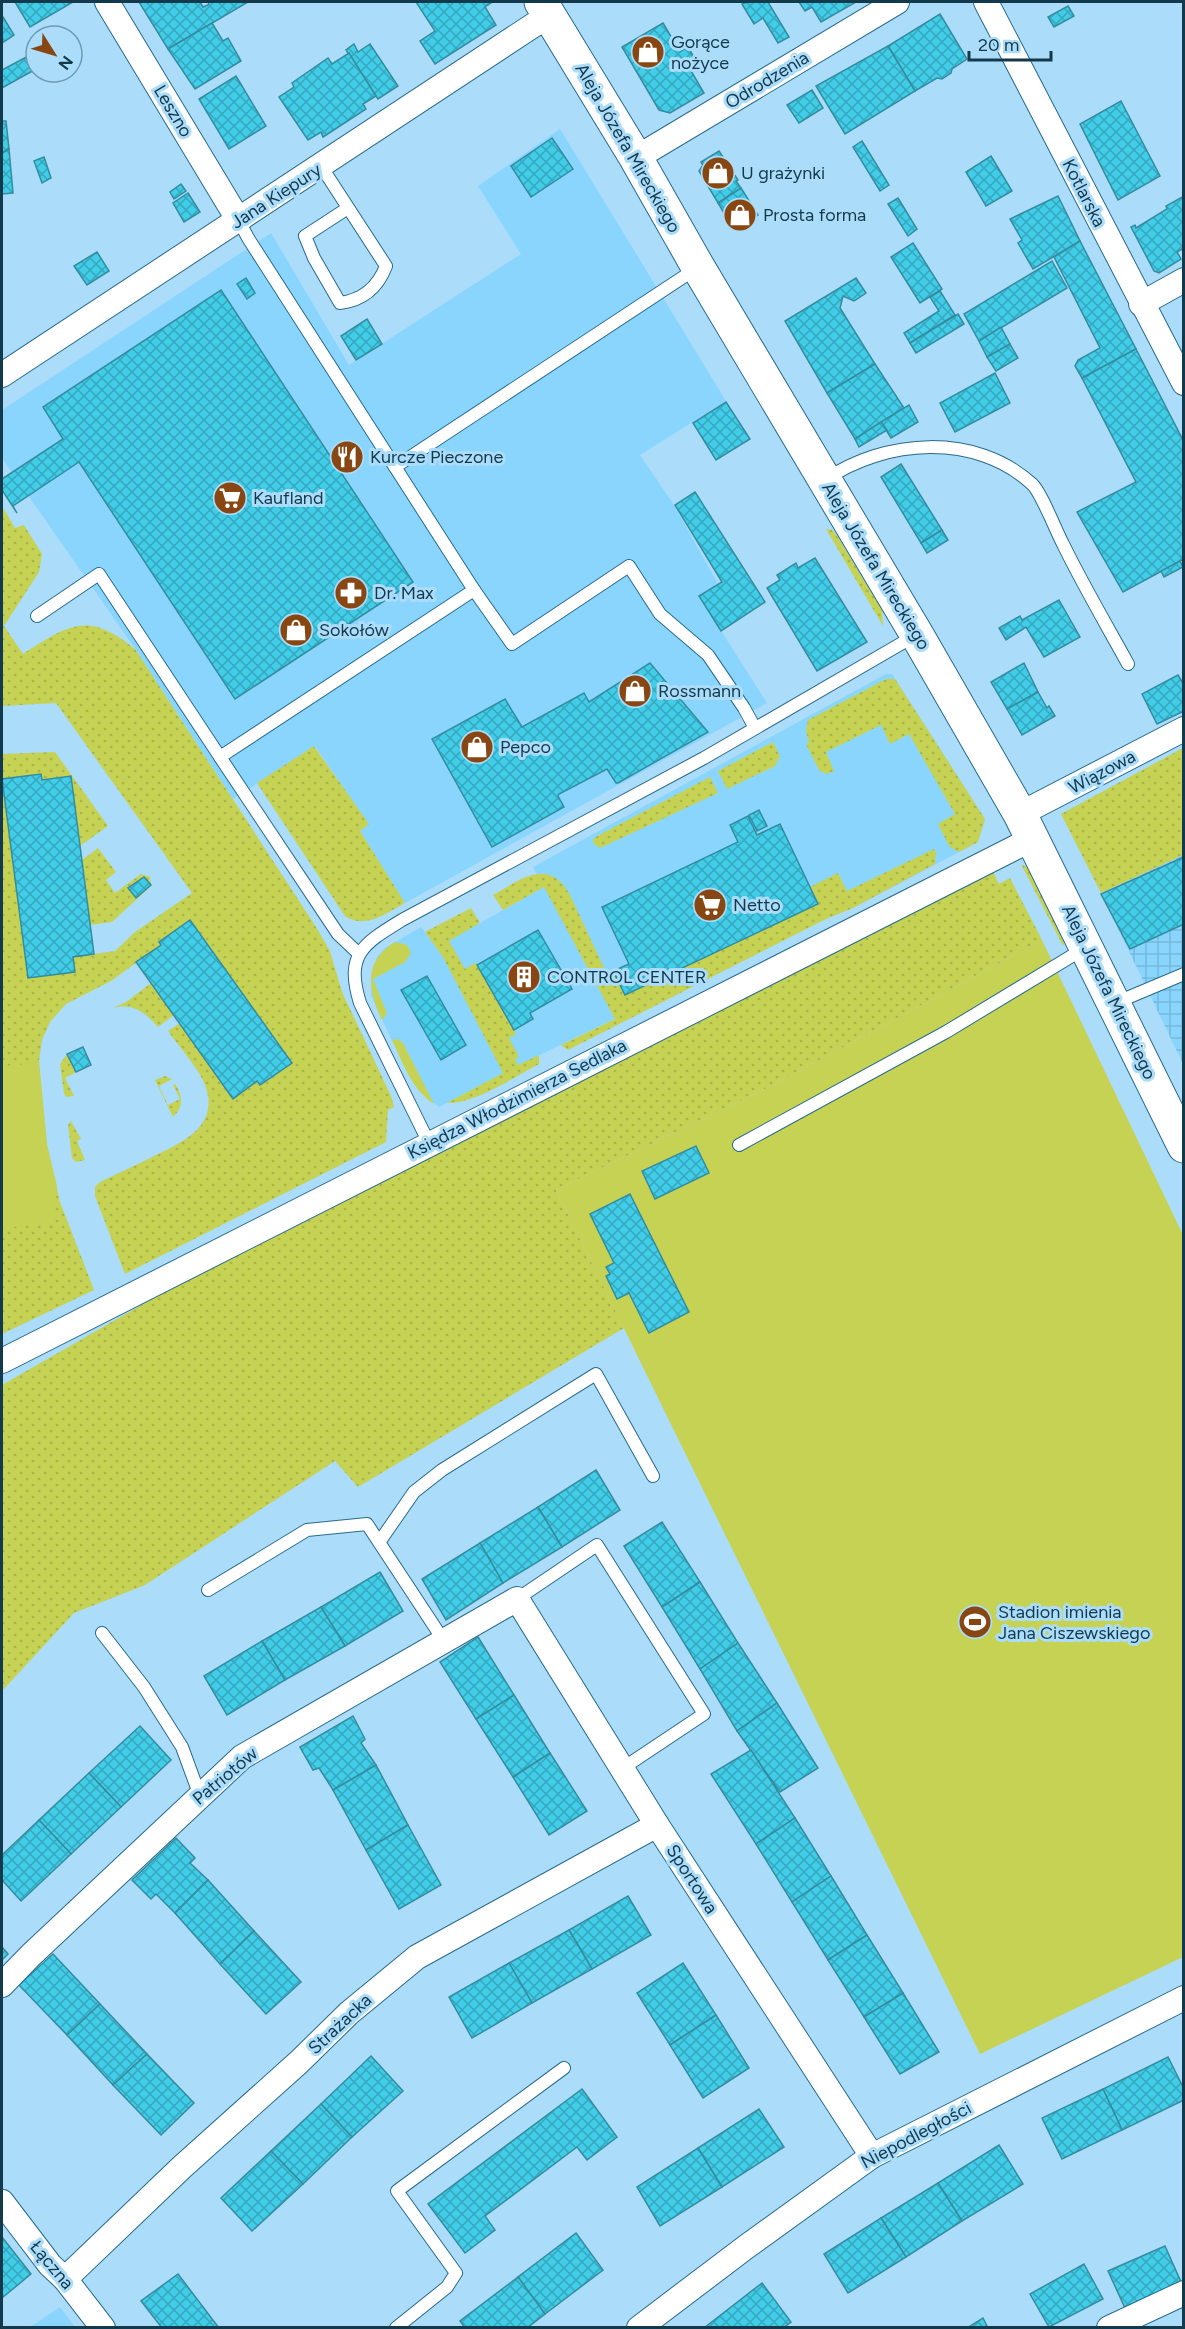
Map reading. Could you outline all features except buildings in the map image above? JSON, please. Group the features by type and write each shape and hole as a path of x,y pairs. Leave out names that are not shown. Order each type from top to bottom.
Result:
{"street":[{"name":"Leszno","path":"106,2 238,221"},
{"name":"Odrodzenia","path":"636,158 897,2"},
{"name":"Kotlarska","path":"986,2 1184,383"},
{"name":"Jana Kiepury","path":"2,375 321,166 545,8"},
{"name":"Aleja Józefa Mireckiego","path":"545,8 917,634 1027,826 1184,1146"},
{"path":"1141,304 1184,280"},
{"name":"Wiązowa","path":"1027,826 1184,729"},
{"name":"Księdza Włodzimierza Sedlaka","path":"2,1360 429,1143 1027,826"},
{"name":"Patriotów","path":"2,1985 242,1757 517,1599"},
{"name":"Sportowa","path":"517,1599 657,1825 872,2156"},
{"name":"Strażacka","path":"65,2279 349,2013 417,1957 657,1825"},
{"name":"Niepodległości","path":"639,2328 872,2156 1180,2007"},
{"name":"Łączna","path":"2,2202 50,2265 65,2279 104,2328"},
{"path":"1109,2328 1184,2293"}],"lane":[{"path":"321,166 386,266 380,281 356,301 340,303 314,258 305,236 348,208"},
{"path":"238,221 474,590 512,644 629,567 660,614 708,655 755,728"},
{"path":"395,467 698,267"},
{"path":"825,481 845,467 868,457 903,448 941,446 995,458 1034,485 1076,569 1128,664"},
{"path":"37,616 99,574 338,934 359,954"},
{"path":"220,757 474,590"},
{"path":"429,1143 360,1003 354,983 353,972 359,954 373,939 402,920 704,758 917,634"},
{"path":"739,1145 946,1032 1087,946"},
{"path":"1114,1004 1184,974"},
{"path":"380,1542 414,1492 423,1484 596,1374 653,1476"},
{"path":"208,1590 307,1530 367,1524 444,1641"},
{"path":"517,1599 597,1545 704,1714 623,1768"},
{"path":"102,1633 144,1686 182,1747 200,1796"},
{"path":"396,2328 447,2287 456,2273 397,2191 564,2068"}],"shaded area":[{"path":"560,129 726,401 640,455 674,505 718,584 699,596 767,703 405,903 359,830 368,824 315,746 233,799 127,637 2,458 2,410 271,233 349,365 521,254 478,186"},
{"path":"886,674 892,674 985,819 978,842 853,908 840,912 614,1019 439,1107 420,1092 393,1043 371,995 372,974 377,957 385,948 421,927 436,947 448,941 544,887 533,867"},
{"path":"1183,855 1183,1064 1101,893"},
{"path":"60,2307 75,2327 30,2327"}],"green space":[{"path":"2,506 15,528 24,525 42,554 39,572 4,626 23,654 54,635 79,626 91,626 104,630 119,637 135,649 330,951 342,992 394,1107 388,1110 386,1142 125,1274 95,1196 95,1187 100,1182 185,1140 203,1123 207,1112 208,1100 202,1078 168,1031 180,1023 233,1098 257,1081 260,1085 292,1063 190,920 159,942 161,945 111,981 66,1004 50,1022 42,1040 39,1061 47,1145 60,1202 94,1290 2,1334 2,754 55,752 108,826 80,846 71,776 42,780 41,774 28,978 75,972 73,957 115,951 135,932 192,893 56,703 2,706"},
{"path":"826,529 836,534 882,610 883,626"},
{"path":"886,679 895,679 985,819 978,842 959,852 949,846 938,824 955,814 909,734 890,744 881,725 826,752 834,771 826,774 819,770 806,744 809,743 806,731 808,720"},
{"path":"773,742 780,756 775,766 727,789 718,771"},
{"path":"314,746 369,824 360,831 405,903 368,921 353,920 345,916 257,783"},
{"path":"1183,748 1183,855 1101,893 1061,814"},
{"path":"710,777 718,793 600,848 593,843 593,839 599,835"},
{"path":"98,848 116,872 106,880 115,893 141,874 150,877 151,886 112,922 90,925 82,860"},
{"path":"934,849 935,864 853,908 826,919 568,1050 561,1045 615,1019 544,887 503,910 493,895 524,878 544,874 553,876 562,883 570,895 607,974 613,971 625,995 817,904 810,887 838,873 847,891"},
{"path":"1021,864 1029,868 1065,940 1063,946"},
{"path":"993,872 999,884 1010,878 1042,940 771,1086 556,1190 624,1328 358,1487 335,1461 145,1585 74,1613 2,1691 2,1385 164,1292"},
{"path":"471,908 480,923 449,941 465,969 475,963 477,965 516,1034 509,1038 519,1057 515,1059 518,1065 539,1055 539,1064 482,1095 447,1103 503,1073 443,957 425,932"},
{"name":"Stadion imienia Jana Ciszewskiego","path":"1042,940 1183,1235 1183,1957 980,2054 556,1190 771,1086"},
{"path":"395,942 407,945 411,953 405,962 373,979 387,1013 382,1020 374,998 371,977 377,958"},
{"path":"151,983 174,1015 158,1027 138,1010 127,1007 113,1008 126,1002"},
{"path":"398,1039 403,1043 434,1104 426,1098 409,1075 392,1040"},
{"path":"67,1054 76,1072 65,1078 74,1096 66,1097 60,1064"},
{"path":"39,1063 47,1145 57,1186 54,1223 2,1228 2,1066"},
{"path":"165,1076 172,1079 159,1086 168,1105 180,1099 173,1085 175,1084 181,1097 181,1105 173,1117 155,1080"},
{"path":"71,1121 81,1139 77,1141 85,1160 76,1162 72,1158 68,1125"}],"place":[{"name":"Gorące nożyce","path":"648,52"},
{"name":"U grażynki","path":"718,173"},
{"name":"Prosta forma","path":"740,215"},
{"name":"Kurcze Pieczone","path":"347,457"},
{"name":"Kaufland","path":"230,498"},
{"name":"Dr. Max","path":"351,593"},
{"name":"Sokołów","path":"296,630"},
{"name":"Rossmann","path":"635,691"},
{"name":"Pepco","path":"477,747"},
{"name":"Netto","path":"710,905"},
{"name":"CONTROL CENTER","path":"524,977"},
{"name":"Stadion imienia Jana Ciszewskiego","path":"975,1622"}]}
